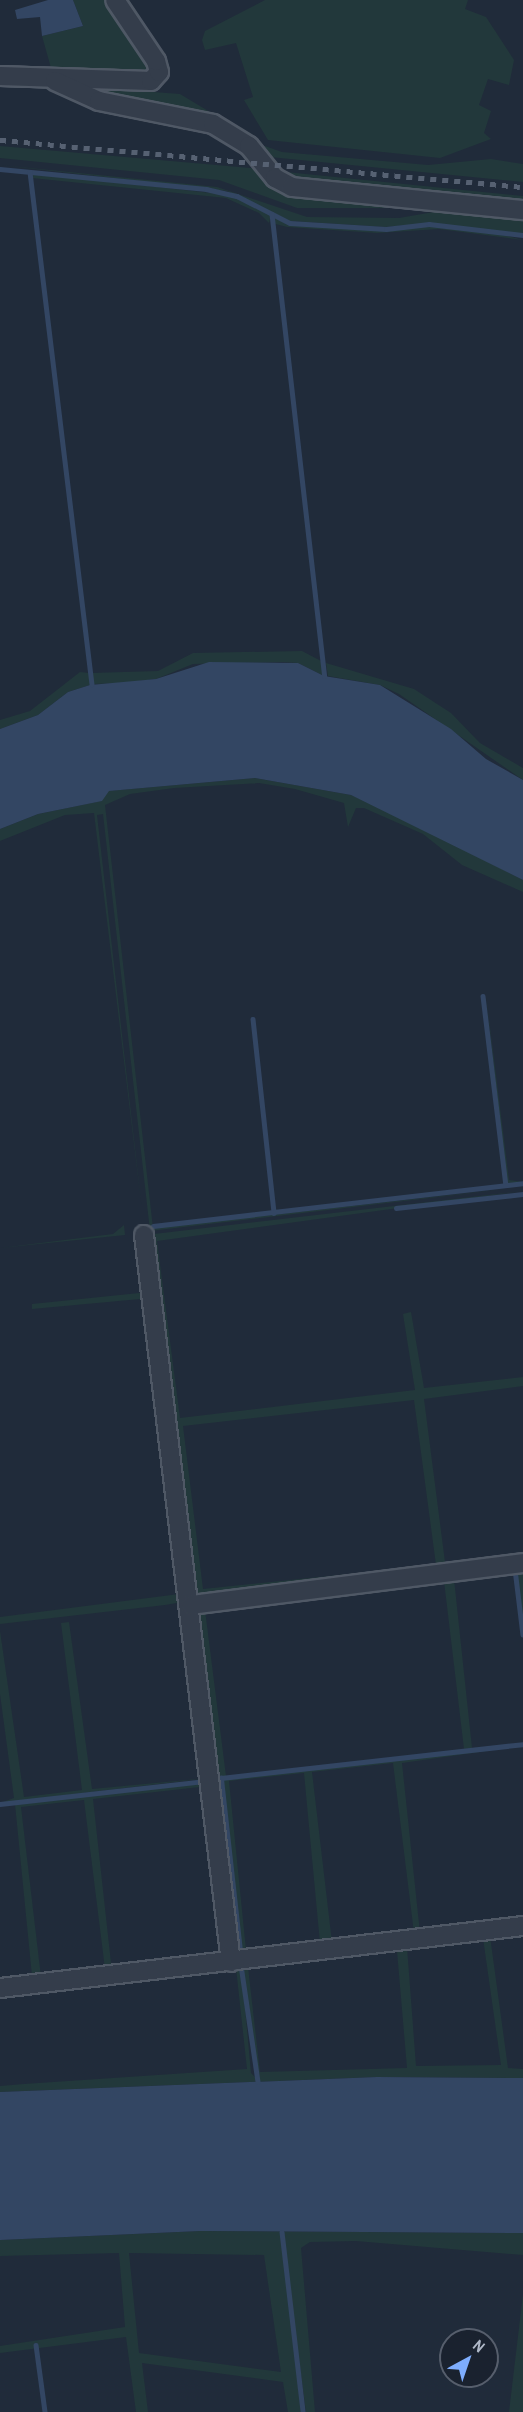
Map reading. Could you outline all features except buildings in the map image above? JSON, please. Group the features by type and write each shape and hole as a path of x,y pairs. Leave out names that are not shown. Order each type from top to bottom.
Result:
{"street":[{"path":"0,76 55,81 151,81 159,72 115,0"},
{"path":"55,81 99,101 213,124 249,146 274,178 291,187 523,210"},
{"path":"144,1234 191,1605 231,1962"},
{"path":"191,1605 523,1563"},
{"path":"0,1988 523,1926"}],"green space":[{"path":"73,0 111,0 149,66 143,75 53,75 42,36 83,26"},
{"path":"265,0 468,0 465,9 486,17 514,60 509,85 488,79 479,105 491,111 484,133 491,139 440,158 268,140 244,100 253,97 236,43 205,50 202,40 205,31"},
{"path":"74,86 180,94 235,127 230,128"},
{"path":"259,144 282,152 428,165 491,159 523,164 523,182 270,157"},
{"path":"0,146 261,169 269,180 417,208 297,208 219,180 0,158"},
{"path":"0,165 217,187 307,217 399,218 451,209 523,214 523,234 431,223 386,227 290,221 227,191"},
{"path":"276,171 523,196 523,207 313,186"},
{"path":"31,173 229,195 271,215 269,223 259,213 226,198 32,178"},
{"path":"273,216 291,224 385,230 434,226 483,230 523,240 439,229 377,233 287,227 272,223"},
{"path":"302,651 323,662 324,676 298,663 282,662 193,664 156,679 122,683 93,684 91,673 158,671 193,653"},
{"path":"326,663 414,689 451,713 480,743 523,768 523,780 399,694 380,685 328,676"},
{"path":"80,672 89,673 90,685 68,692 38,715 0,729 0,720 30,711"},
{"path":"255,778 351,795 401,816 523,880 523,892 462,865 423,834 364,808 356,808 348,827 344,803 295,789 259,783 174,788 130,794 105,805 153,1228 523,1187 150,1231 103,814 97,815 142,1210 94,813 65,815 0,841 0,829 38,814 101,801 108,791"},
{"path":"486,995 509,1180 523,1182 507,1184"},
{"path":"523,1191 157,1241 180,1418 415,1390 403,1314 411,1312 424,1388 523,1377 523,1386 424,1399 445,1562 523,1553 523,1559 196,1597 154,1234","holes":["414,1400 436,1565 203,1589 183,1426"]},
{"path":"124,1225 125,1235 0,1248 113,1234"},
{"path":"149,1292 151,1298 32,1309 32,1304"},
{"path":"523,1566 523,1628 514,1568 454,1579 472,1748 464,1749 444,1581 205,1610 226,1776 219,1779 237,1952 231,1947 199,1609"},
{"path":"187,1593 188,1601 165,1605 0,1624 0,1617"},
{"path":"69,1622 92,1789 208,1778 0,1803 14,1798 0,1694 0,1631 24,1797 82,1790 61,1623"},
{"path":"523,1746 402,1763 420,1933 414,1933 393,1763 312,1772 332,1942 320,1943 304,1773 229,1781 246,1950 242,1953 222,1779"},
{"path":"208,1782 205,1797 200,1787 93,1799 112,1972 0,1986 0,1979 32,1976 15,1804","holes":["84,1800 105,1969 41,1977 21,1807"]},
{"path":"520,1928 490,1936 508,2068 523,2069 523,2078 377,2077 0,2092 0,2086 247,2069 236,1968 163,1978 167,1972 442,1938 442,1942 407,1947 416,2066 501,2065 483,1938 451,1936","holes":["397,1951 407,2068 260,2072 248,1967","241,1964 243,1966 258,2080 251,2073"]},
{"path":"200,2231 523,2233 523,2255 356,2241 310,2242 301,2248 315,2412 306,2412 282,2233 301,2412 288,2412 283,2382 142,2363 148,2412 136,2412 126,2337 0,2353 0,2346 125,2327 119,2253 0,2256 0,2240","holes":["129,2253 264,2255 281,2372 139,2353"]},
{"path":"523,2294 523,2412 509,2412"}],"water":[{"path":"48,0 73,0 83,26 42,36 40,17 17,19 15,10"},
{"path":"209,662 298,663 324,676 380,685 451,729 486,759 523,780 523,880 351,795 255,778 109,791 102,801 38,814 0,829 0,729 38,715 68,692 90,685 156,679"},
{"path":"377,2077 523,2078 523,2233 200,2231 0,2240 0,2092"}],"waterway":[{"path":"0,169 206,189 237,196 290,223 386,229 429,224 523,235"},
{"path":"30,172 92,684"},
{"path":"272,214 325,676"},
{"path":"483,996 506,1185"},
{"path":"253,1019 274,1213"},
{"path":"153,1226 523,1183"},
{"path":"396,1208 523,1194"},
{"path":"515,1569 523,1635"},
{"path":"240,1951 221,1778 523,1744"},
{"path":"0,1804 206,1781"},
{"path":"241,1965 258,2082"},
{"path":"282,2232 303,2412"},
{"path":"36,2345 45,2412"}],"railway":[{"path":"0,140 523,187"}]}
